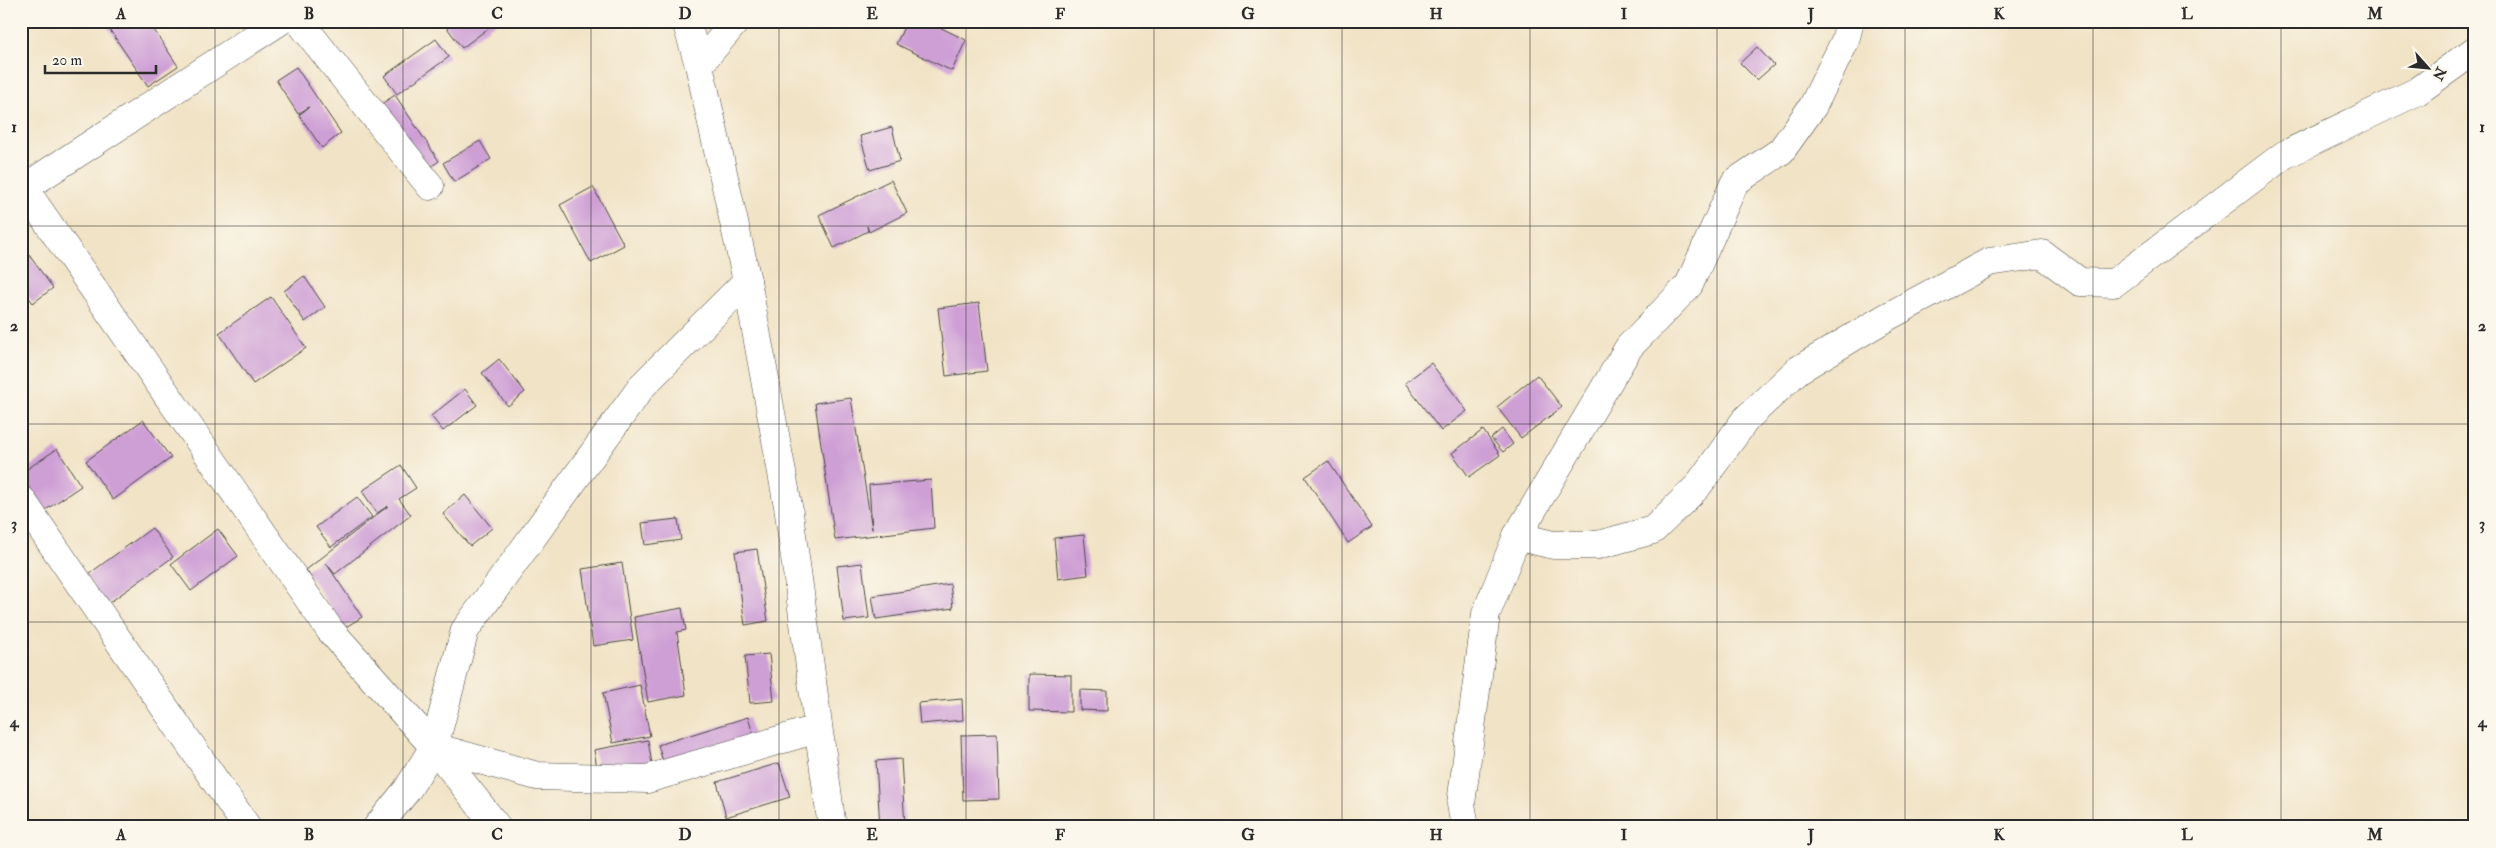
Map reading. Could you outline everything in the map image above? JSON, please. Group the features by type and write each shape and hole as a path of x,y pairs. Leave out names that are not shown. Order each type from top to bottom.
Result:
{"street":[{"path":"280,21 22,187 330,630 434,747 497,827"},
{"path":"299,21 430,186"},
{"path":"686,21 699,65 747,281 788,506 817,729 832,827"},
{"path":"699,65 736,21"},
{"path":"1465,827 1461,804 1486,614 1517,536 1629,347 1689,285 1735,182 1781,151 1813,106 1845,40 1850,21"},
{"path":"1517,536 1553,545 1598,545 1653,530 1697,487 1746,419 1798,370 1887,316 1989,262 2042,254 2080,282 2114,283 2284,155 2418,91 2475,50"},
{"path":"377,827 407,790 434,747 465,630 643,385 747,281"},
{"path":"21,499 247,827"},
{"path":"434,747 537,776 647,779 817,729"}],"building":[{"path":"108,21 148,21 178,66 148,86 105,23"},
{"path":"442,21 498,21 462,48"},
{"path":"907,21 927,21 966,40 952,71 896,44"},
{"path":"1796,21 1806,21 1802,27"},
{"path":"436,39 449,57 397,94 384,76"},
{"path":"1757,47 1774,65 1757,80 1740,63"},
{"path":"296,67 341,133 322,148 299,115 309,107 298,114 276,80"},
{"path":"395,95 439,161 422,173 377,107"},
{"path":"892,127 900,161 870,170 860,136"},
{"path":"480,141 491,159 454,182 443,163"},
{"path":"891,180 907,213 869,232 867,226 868,231 834,248 819,215"},
{"path":"593,187 624,245 591,263 560,205"},
{"path":"29,255 53,288 33,303 21,287 21,260"},
{"path":"304,276 325,307 305,322 284,291"},
{"path":"271,297 306,348 253,384 219,333"},
{"path":"979,303 987,371 946,376 938,308"},
{"path":"499,359 525,392 508,406 482,373"},
{"path":"1431,363 1467,411 1441,431 1405,383"},
{"path":"1537,375 1562,407 1521,438 1497,407"},
{"path":"465,389 477,405 443,431 431,416"},
{"path":"851,398 872,529 869,485 931,480 934,528 835,540 815,403"},
{"path":"143,420 171,458 113,500 86,461"},
{"path":"1502,429 1513,444 1503,452 1491,438"},
{"path":"1483,430 1500,455 1469,477 1452,453"},
{"path":"57,449 81,486 41,513 21,483 21,473"},
{"path":"1328,461 1372,527 1348,543 1305,477"},
{"path":"401,465 416,488 399,499 411,515 335,574 326,563 362,617 344,628 306,570 388,506 377,513 362,491"},
{"path":"465,495 492,528 470,546 443,514"},
{"path":"357,497 372,517 331,547 316,527"},
{"path":"678,519 681,540 645,545 642,523"},
{"path":"152,528 173,557 106,605 86,576"},
{"path":"218,529 238,556 191,591 171,564"},
{"path":"1084,535 1088,575 1058,579 1054,538"},
{"path":"757,549 768,621 745,625 735,552"},
{"path":"622,563 633,640 593,646 582,569"},
{"path":"862,563 869,618 844,621 837,566"},
{"path":"950,584 953,608 876,619 872,596"},
{"path":"682,608 686,630 677,632 686,695 648,702 634,617"},
{"path":"769,654 774,701 750,703 745,656"},
{"path":"1029,674 1071,675 1071,712 1029,711"},
{"path":"640,685 650,736 613,743 603,693"},
{"path":"1080,690 1107,691 1107,711 1080,710"},
{"path":"962,699 963,720 920,724 918,703"},
{"path":"748,717 758,751 668,778 658,745"},
{"path":"997,734 999,799 963,800 961,735"},
{"path":"648,740 654,776 600,786 594,750"},
{"path":"901,759 905,827 880,827 876,761"},
{"path":"779,763 790,797 726,817 717,782"}]}
